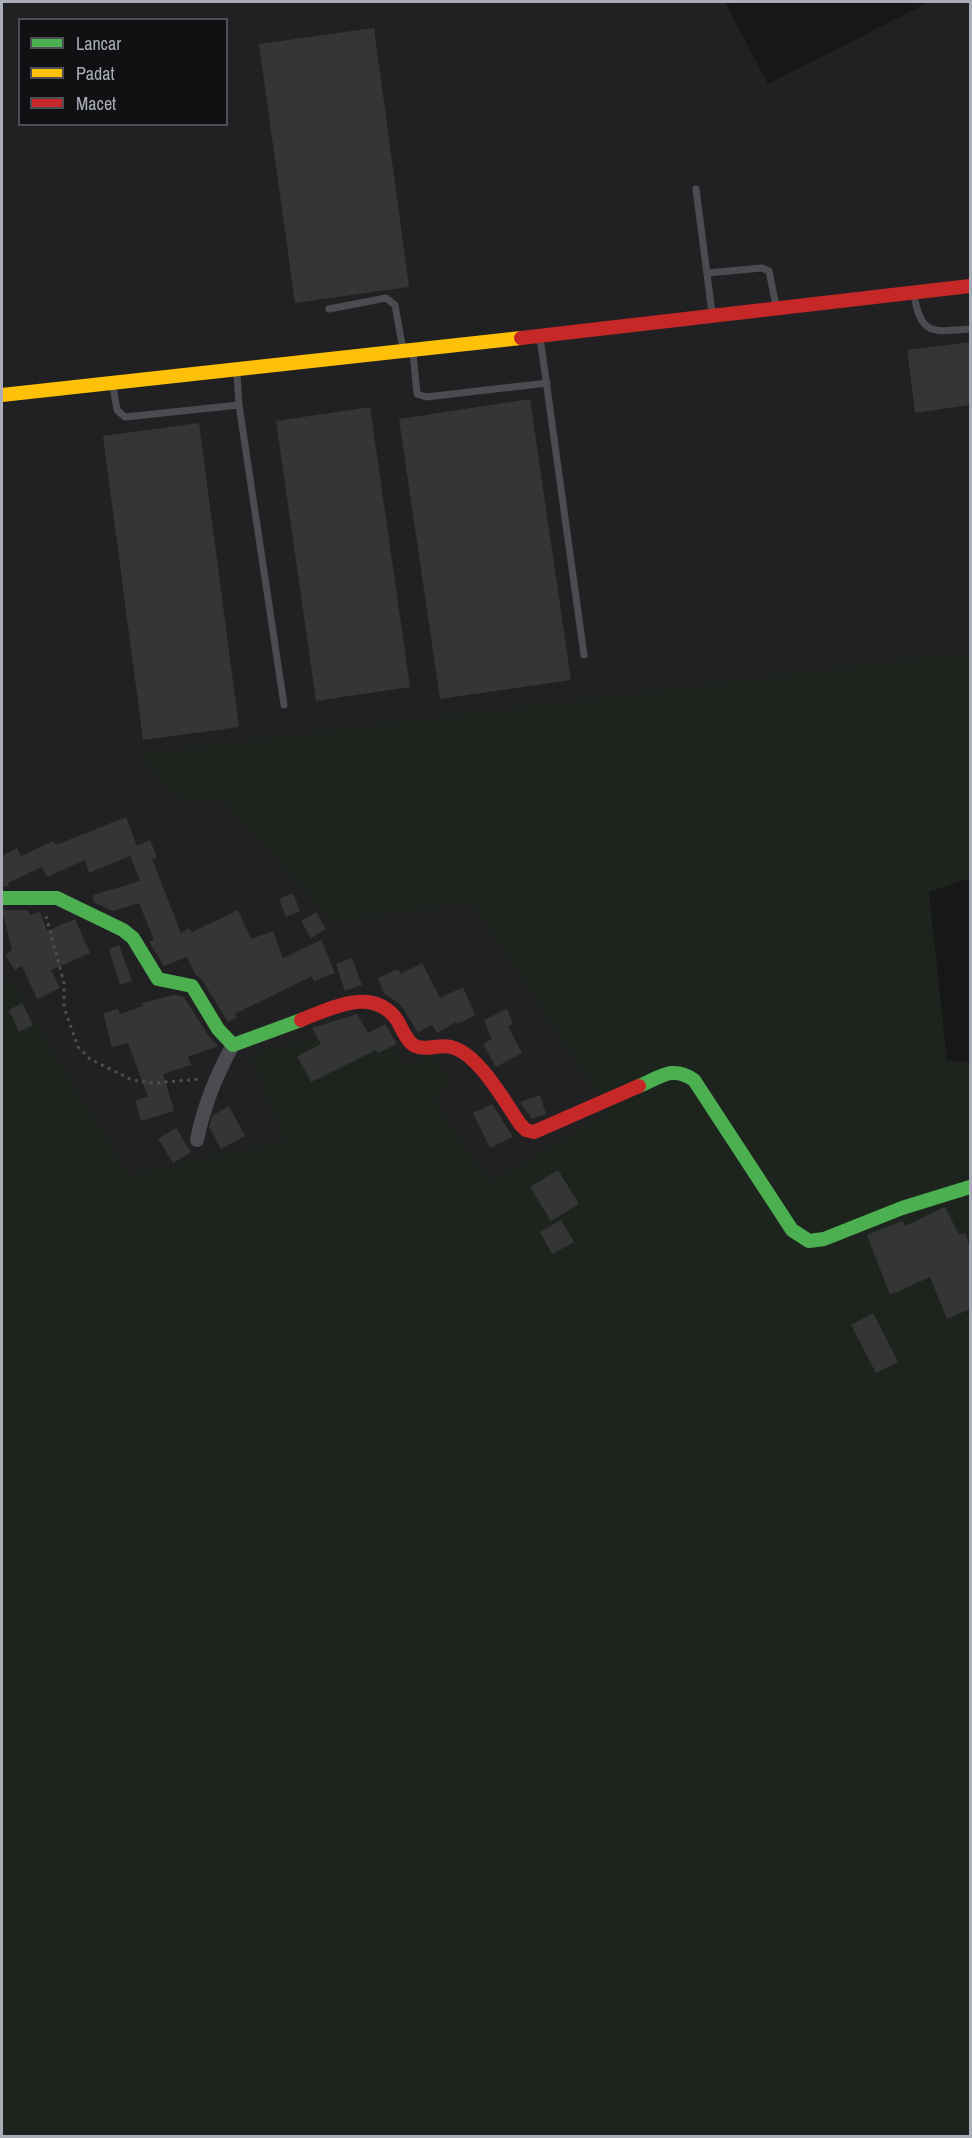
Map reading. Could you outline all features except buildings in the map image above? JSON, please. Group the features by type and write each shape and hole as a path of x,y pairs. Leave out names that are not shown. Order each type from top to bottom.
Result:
{"street":[{"path":"2,395 970,286"},
{"path":"2,898 67,901 123,930 144,952 152,973 158,979 192,986 218,1029 233,1044"},
{"path":"197,1140 202,1115 215,1077 233,1044 343,1004 361,1000 377,1001 394,1014 415,1046 455,1048 486,1074 520,1124 526,1130 534,1132 674,1071 682,1072 694,1080 792,1230 808,1240 824,1239 902,1208 970,1187"}],"lane":[{"path":"696,189 712,316"},
{"path":"707,273 762,268 769,271 776,308"},
{"path":"913,292 918,316 925,326 937,331 970,329"},
{"path":"329,309 386,298 392,300 408,351 417,394 426,397 547,383"},
{"path":"540,335 584,655"},
{"path":"237,370 239,405 284,705"},
{"path":"112,384 117,410 119,415 125,417 239,405"}],"path":[{"path":"40,898 64,982 64,1007 78,1047 90,1059 132,1080 153,1083 215,1077"}],"shaded area":[{"path":"2,2 725,2 768,84 929,2 970,2 970,878 738,954 970,2136 2,2136"},
{"path":"970,652 970,878 929,892 947,1060 970,1062 970,2136 2,2136 2,981 9,978 128,1174 284,1141 249,1053 377,1027 406,1064 432,1053 452,1083 434,1101 491,1182 609,1111 471,903 333,922 226,804 176,797 139,754"}],"traffic: fast":[{"path":"2,898 57,898 123,930 133,938 158,979 192,986 218,1029 233,1045 301,1020"},
{"path":"639,1086 660,1076 673,1073 679,1073 694,1080 792,1230 809,1241 824,1239 902,1208 970,1187"}],"traffic: slow":[{"path":"2,395 521,338"}],"traffic: jam":[{"path":"521,338 970,286"},
{"path":"301,1020 352,1003 376,1004 387,1010 397,1020 407,1038 415,1046 451,1047 471,1058 499,1092 520,1124 526,1130 534,1132 639,1086"}]}
